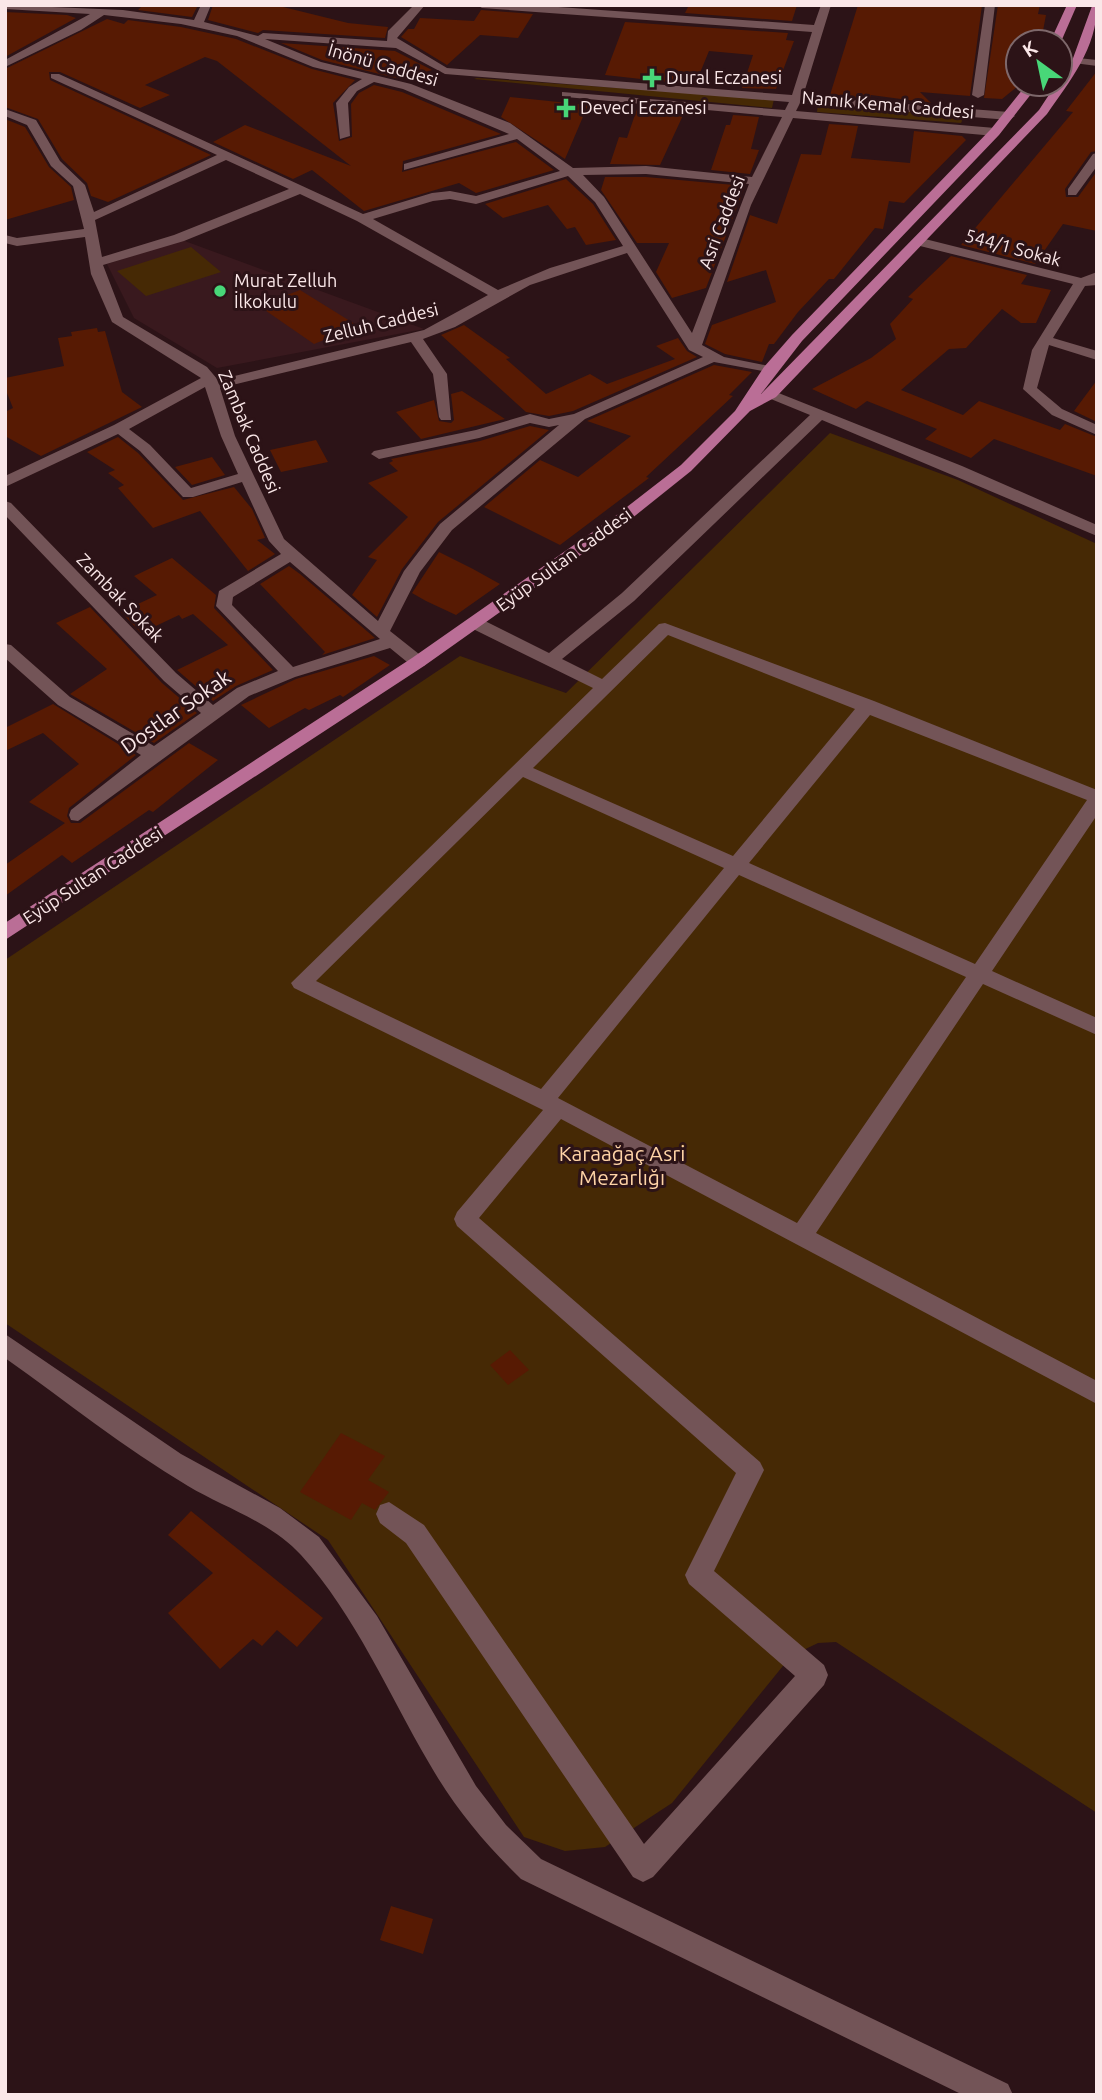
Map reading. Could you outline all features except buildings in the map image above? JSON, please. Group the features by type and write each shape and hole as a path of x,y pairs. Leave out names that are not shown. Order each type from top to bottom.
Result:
{"main road":[{"path":"1062,28 1072,5"},
{"path":"741,414 771,394 921,242 1043,112 1078,61 1097,6"},
{"name":"Eyüp Sultan Caddesi","path":"5,933 418,662 663,487 741,414 769,370 995,132 1022,98"}],"street":[{"path":"197,25 205,5"},
{"path":"396,45 391,39 392,33 419,5"},
{"path":"482,5 818,29"},
{"path":"661,19 667,5"},
{"name":"Asri Caddesi","path":"694,347 756,181 797,97 826,5"},
{"path":"978,95 990,5"},
{"name":"İnönü Caddesi","path":"5,6 101,12 240,33 296,57 369,80 407,86 494,120 569,172 600,200 694,347"},
{"path":"5,64 77,28 101,12"},
{"path":"240,33 396,45"},
{"name":"Namık Kemal Caddesi","path":"396,45 455,80 485,86 995,132"},
{"path":"1078,61 1097,63"},
{"path":"407,86 445,73 797,97 1009,116"},
{"path":"55,76 167,125 225,156 362,218 499,296"},
{"path":"344,136 342,103 353,89 369,80"},
{"name":"Zambak Caddesi","path":"5,112 37,128 55,163 79,185 102,285 117,319 202,370 211,382 246,476 271,532 290,555 418,662"},
{"path":"408,167 519,135"},
{"path":"6,241 89,226 225,156"},
{"path":"1072,192 1092,170 1097,157"},
{"path":"362,218 432,197 450,195 476,200 569,172 646,170 756,181"},
{"path":"97,263 179,238 298,190"},
{"name":"544/1 Sokak","path":"921,242 1080,283 1097,284"},
{"name":"Zelluh Caddesi","path":"5,482 211,382 414,336 454,324 499,296 568,267 631,248"},
{"path":"1097,276 1080,283 1039,350 1030,389 1057,412 1097,431"},
{"path":"414,336 440,374 446,417"},
{"path":"1046,340 1097,356"},
{"path":"694,347 714,357 769,370"},
{"path":"379,454 479,434 530,418 549,423 580,416 714,357"},
{"path":"771,394 957,469 1097,531"},
{"path":"548,661 628,597 819,414"},
{"path":"387,636 412,571 446,527 580,416"},
{"path":"120,428 145,448 188,494 246,476"},
{"name":"Zambak Sokak","path":"5,506 170,677 210,712"},
{"path":"289,673 224,607 225,595 290,555"},
{"path":"475,623 604,687"},
{"path":"801,1236 1097,799 868,705 665,628 301,982 551,1103 801,1236 1097,1393"},
{"name":"Dostlar Sokak","path":"78,814 153,754 210,712 243,692 289,673 343,659 387,636"},
{"path":"5,649 64,701 153,754"},
{"path":"389,1514 415,1534 643,1867 814,1675 698,1575 751,1470 465,1219 551,1103 736,866 868,705"},
{"path":"520,769 1097,1027"},
{"path":"5,1344 195,1477 295,1532 310,1546 374,1638 453,1774 488,1825 531,1869 997,2095"}],"shaded area":[{"name":"Murat Zelluh İlkokulu","path":"182,240 424,329 217,368 134,318 107,264"}],"green space":[{"path":"477,78 774,99 772,108 474,79"},
{"path":"818,104 965,115 961,123 817,112"},
{"path":"191,247 221,272 146,296 117,271"},
{"name":"Karaağaç Asri Mezarlığı","path":"830,433 958,480 1097,544 1097,1813 836,1642 818,1643 791,1656 672,1803 605,1847 565,1851 524,1837 328,1540 5,1323 5,960 460,656 566,693"}],"place":[{"name":"Dural Eczanesi","path":"652,78"},
{"name":"Deveci Eczanesi","path":"566,108"},
{"name":"Murat Zelluh İlkokulu","path":"220,291"}]}
